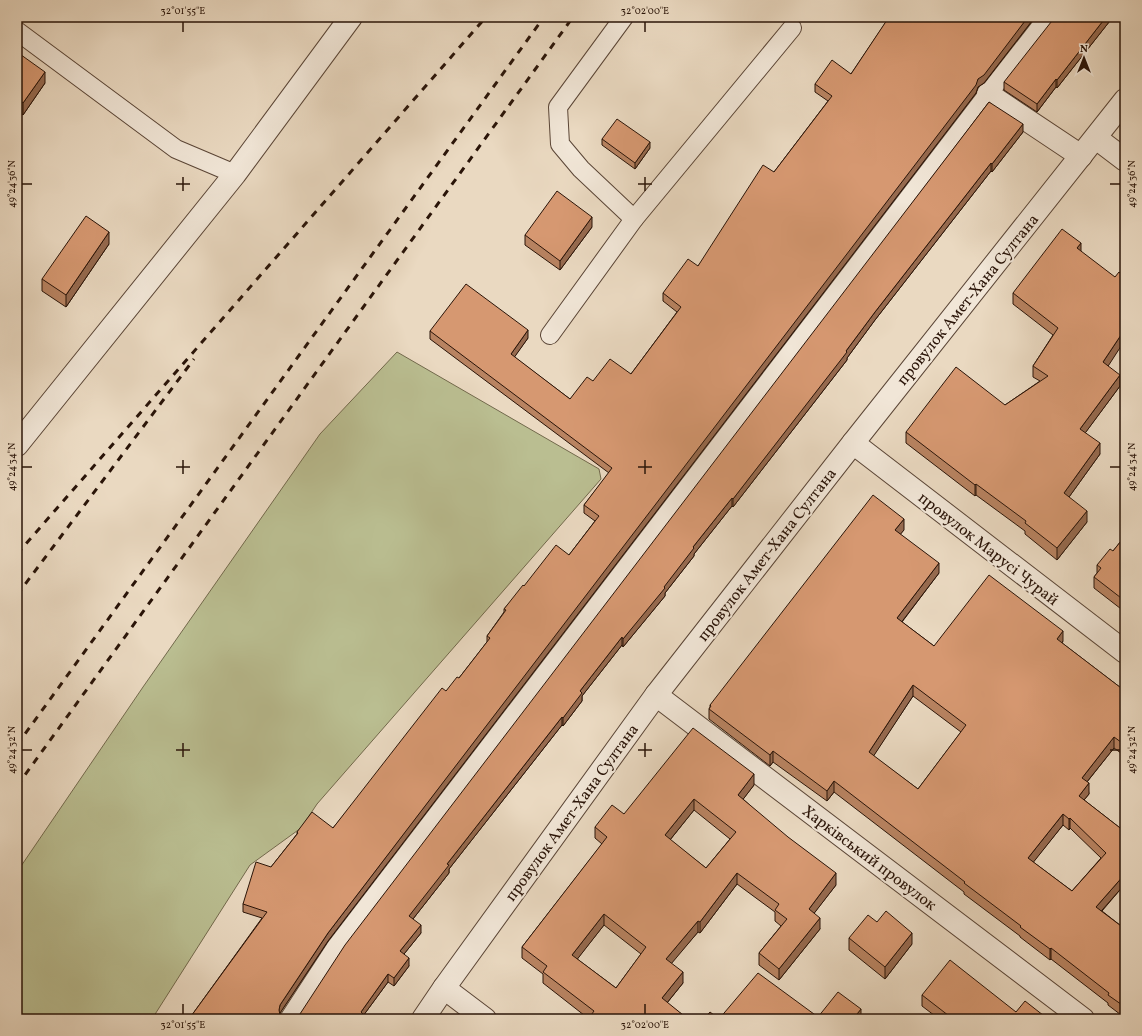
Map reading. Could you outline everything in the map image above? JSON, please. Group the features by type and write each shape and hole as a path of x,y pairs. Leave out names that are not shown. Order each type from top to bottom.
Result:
{"street":[{"path":"17,445 235,174 351,17"},
{"path":"988,94 1081,156"},
{"name":"провулок Амет-Хана Султана","path":"423,1019 656,695 853,443 1125,100"},
{"path":"1096,138 1125,160"},
{"name":"провулок Марусі Чурай","path":"853,443 1125,652"},
{"name":"Харківський провулок","path":"656,695 1083,1019"},
{"path":"444,988 485,1019"}],"lane":[{"path":"624,17 558,107 560,144 581,169 634,219"},
{"path":"289,1019 336,947 1048,17"},
{"path":"550,335 634,219 792,28"},
{"path":"17,31 176,149 235,174"}],"green space":[{"path":"397,352 599,469 601,479 317,804 301,828 250,865 152,1019 17,1019 17,872 143,687 320,434"}],"building":[{"path":"889,17 1028,17 984,75 978,79 976,85 328,933 280,1005 280,1015 283,1019 189,1019 267,912 243,904 256,862 271,867 298,833 297,832 312,812 333,828 442,688 446,691 457,677 459,678 490,638 487,636 506,610 504,609 556,545 569,555 599,516 584,505 612,468 430,331 466,284 528,330 511,354 570,399 587,377 593,381 610,359 631,374 681,307 663,293 688,259 698,266 763,165 774,172 832,96 815,84 832,60 851,74"},
{"path":"1055,17 1106,17 1037,104 1004,82"},
{"path":"17,52 45,72 23,103 17,99"},
{"path":"989,102 1023,124 875,312 846,351 847,352 733,499 732,498 693,547 694,548 664,587 665,588 623,639 622,637 580,691 582,693 563,718 562,717 447,864 449,865 409,916 421,925 400,951 409,958 394,978 388,974 361,1012 363,1014 360,1019 295,1019 298,1017 345,945"},
{"path":"617,119 650,142 635,163 602,139"},
{"path":"557,191 592,217 560,261 525,235"},
{"path":"86,216 109,232 66,295 42,279"},
{"path":"1062,229 1081,243 1077,248 1115,277 1119,272 1125,277 1125,329 1103,362 1120,375 1080,429 1100,443 1064,493 1087,511 1057,548 1025,523 1026,521 976,484 975,485 906,432 956,367 1005,405 1048,376 1033,366 1058,328 1013,293"},
{"path":"873,495 904,519 895,530 939,563 897,618 934,646 989,575 1063,631 1057,639 1125,691 1125,745 1114,737 1082,778 1089,783 1079,796 1124,831 1125,829 1125,874 1096,907 1125,929 1125,1007 1108,995 1109,993 1051,948 1050,949 1020,927 1021,926 964,883 965,882 834,781 827,791 773,751 770,755 709,709 711,706 710,705","holes":["913,685 966,725 918,789 869,752","1063,814 1069,819 1070,818 1106,853 1072,891 1028,858"]},
{"path":"1125,536 1125,601 1094,577 1101,568 1097,565 1110,549 1113,551"},
{"path":"693,728 754,774 738,795 788,837 836,873 809,909 820,918 779,969 759,953 787,919 775,910 779,904 737,873 700,922 698,921 666,959 683,972 662,998 688,1019 589,1018 594,1011 543,972 547,966 522,947 607,837 595,827 612,805 624,814","holes":["694,799 736,832 706,868 665,835","604,914 646,947 616,988 572,955"]},
{"path":"886,911 912,933 885,967 849,938 868,915 877,922"},
{"path":"950,960 1016,1012 1025,1001 1048,1019 953,1019 922,995"},
{"path":"758,973 818,1017 838,992 861,1009 853,1019 719,1019"},
{"path":"710,1012 719,1019 704,1019"}],"railway":[{"path":"17,554 486,17"},
{"path":"17,745 544,17"},
{"path":"17,786 573,17"},
{"path":"17,595 194,359"}]}
